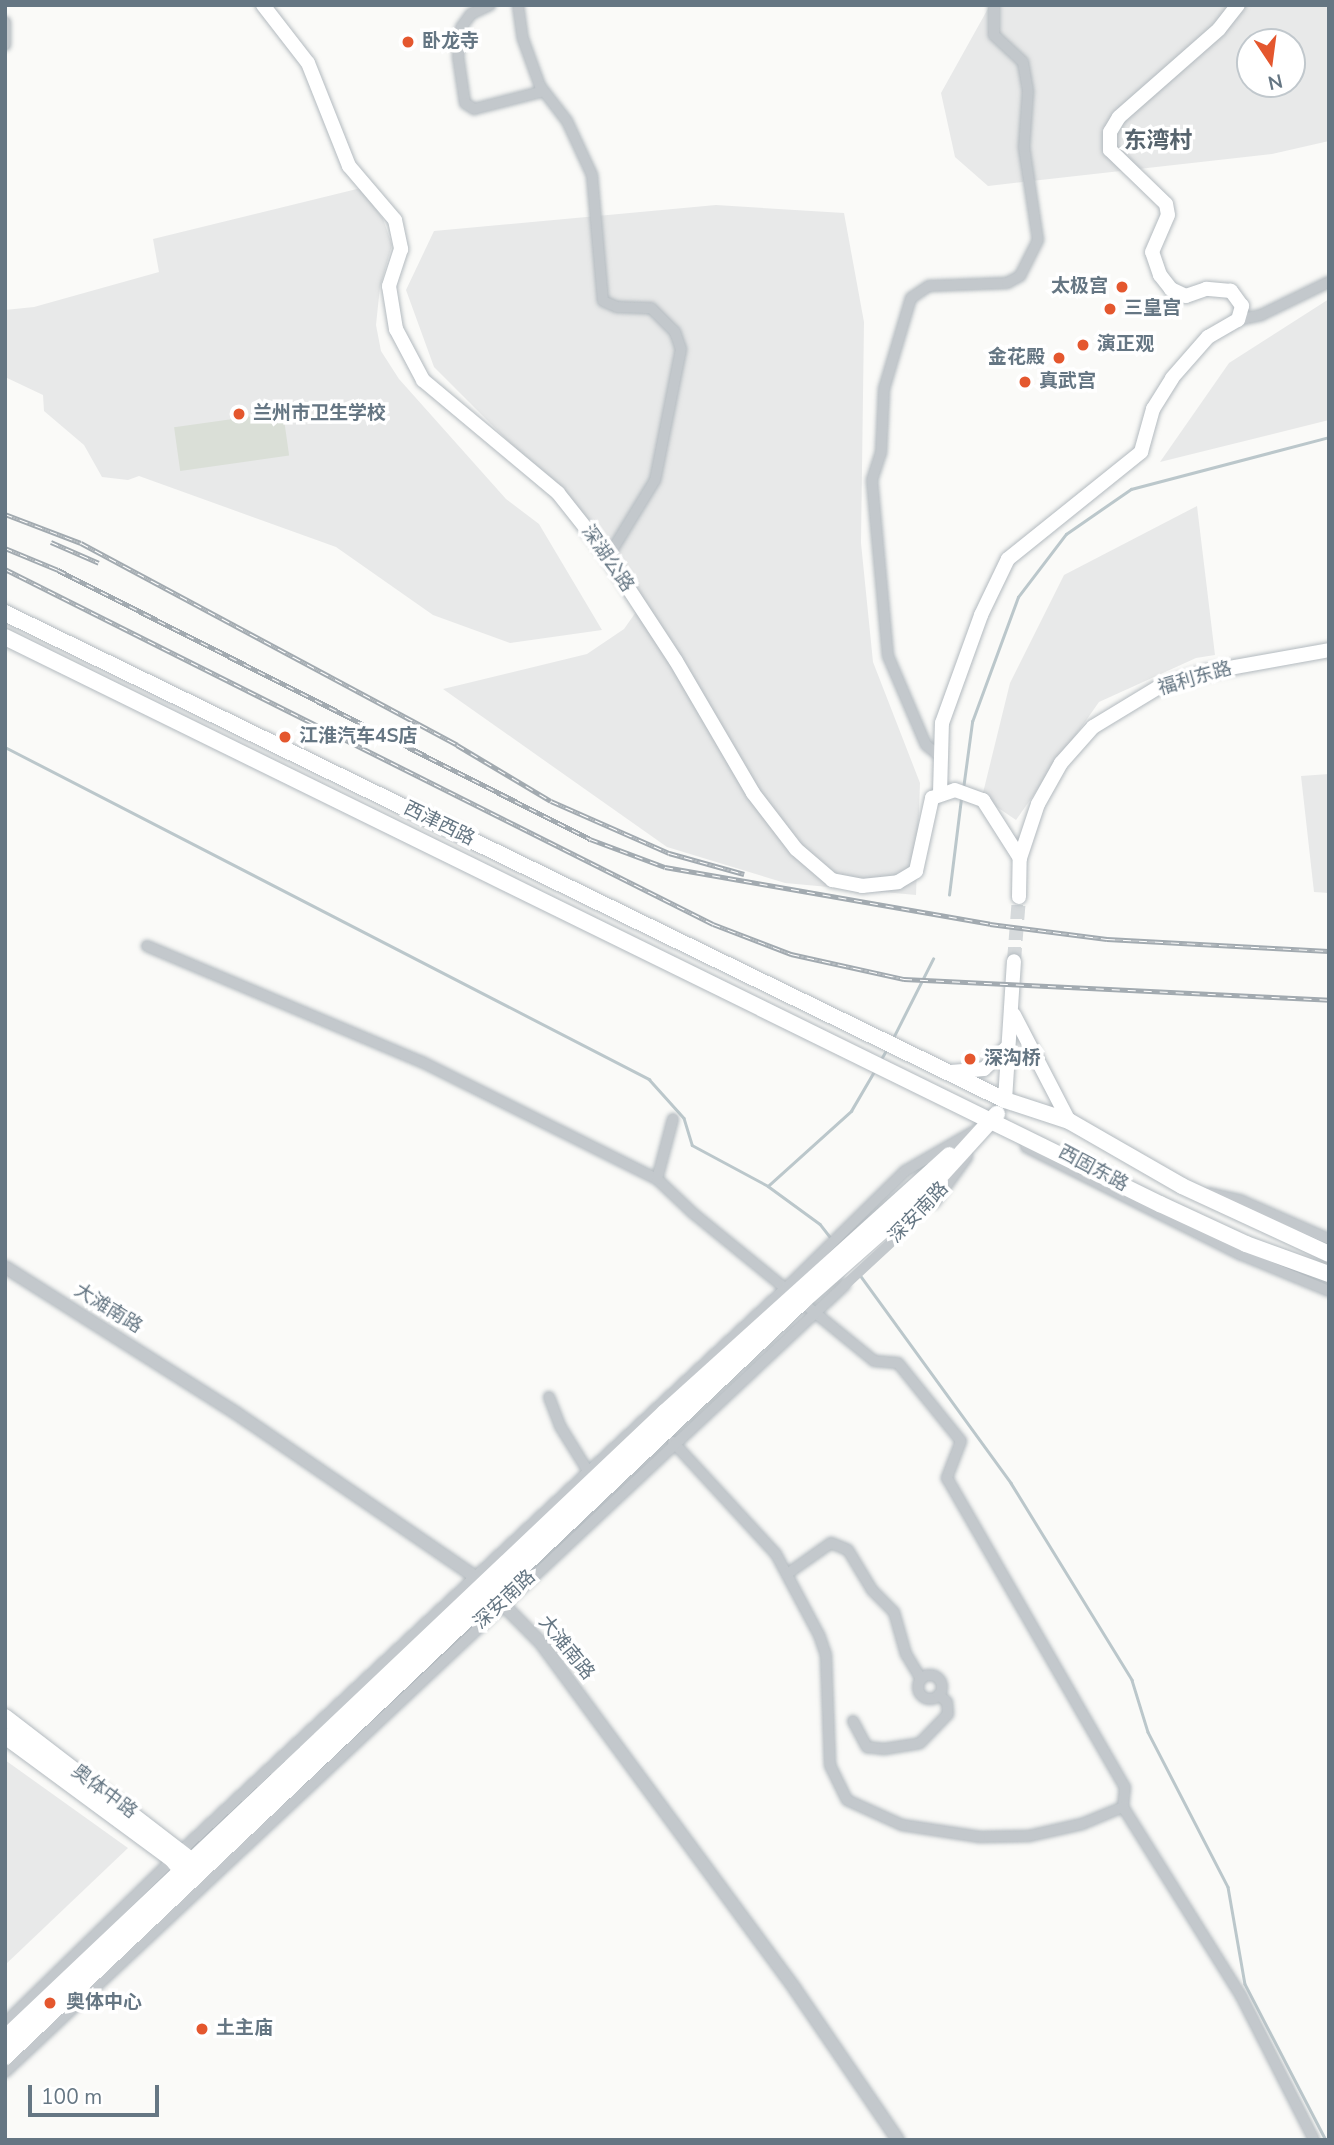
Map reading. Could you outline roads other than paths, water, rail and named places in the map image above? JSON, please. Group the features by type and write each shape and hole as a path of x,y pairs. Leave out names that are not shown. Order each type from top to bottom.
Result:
{"main road":[{"name":"深湖公路","path":"263,5 308,63 349,166 395,220 401,249 389,286 396,329 423,380 558,493 608,557 752,793 796,849 831,880 862,886 886,883 916,871 926,842 927,808 947,791"},
{"path":"1020,858 976,795 947,791 941,757 942,723 981,615 1008,559 1142,452 1153,410 1172,378 1208,337 1238,320 1242,306 1231,291 1206,289 1186,296 1171,289 1160,275 1152,252 1168,215 1166,204 1110,150 1110,132 1119,117 1219,29 1238,5"},
{"name":"西津西路","path":"5,613 873,1036"},
{"name":"西津西路","path":"5,637 862,1056"},
{"name":"福利东路","path":"1019,897 1020,858 1038,804 1061,764 1093,727 1123,705 1159,687 1207,672 1329,650"},
{"path":"994,1120 1005,1100 1014,1015 1014,961"},
{"path":"1014,1015 1069,1121"},
{"name":"西固东路","path":"873,1036 1005,1100 1069,1121 1182,1186 1329,1254"},
{"path":"950,1072 984,1069 1009,1045"},
{"name":"西固东路","path":"862,1056 1246,1244 1329,1274"},
{"name":"深安南路","path":"5,2038 186,1865 489,1590 800,1299 827,1263 920,1187 994,1120"},
{"name":"深安南路","path":"489,1590 591,1476 800,1299"},
{"name":"奥体中路","path":"5,1717 186,1865"},
{"name":"奥体中路","path":"5,1736 186,1865"},
{"name":"深安南路","path":"5,2057 186,1865"}],"street":[{"path":"490,5 471,14 461,28 458,55 465,103 474,109 544,91"},
{"path":"518,5 523,39 544,91 567,121 592,175 603,301 617,307 651,308 676,332 681,349 655,480 608,557"},
{"path":"941,757 926,745 888,656 872,480 881,453 884,389 911,298 929,286 1007,283 1020,276 1038,240 1024,147 1028,91 1023,62 994,35 994,5"},
{"path":"5,22 5,45"},
{"path":"1238,320 1261,315 1329,282"},
{"path":"147,946 422,1062 657,1179 694,1214 874,1361 898,1363 961,1441 947,1478 1125,1787 1123,1807 1241,1996 1314,2140"},
{"path":"657,1179 673,1119"},
{"path":"994,1120 1028,1148 1242,1255 1329,1291"},
{"name":"深安南路","path":"5,2071 489,1590 673,1442 800,1299 845,1285 920,1187 994,1120"},
{"path":"1182,1186 1240,1200 1329,1239"},
{"name":"大滩南路","path":"5,1266 236,1413 489,1590 541,1643 795,1989 898,2140"},
{"path":"549,1397 560,1426 591,1476"},
{"path":"673,1442 776,1554 787,1574 826,1656 830,1765 847,1800 902,1825 980,1837 1029,1836 1082,1824 1123,1807"},
{"path":"787,1574 831,1544 848,1550 872,1590 894,1612 906,1654 921,1679"},
{"path":"853,1721 867,1747 884,1749 920,1743 948,1714 947,1702 939,1695 922,1696 918,1688 921,1679 929,1675 938,1678 939,1695"},
{"name":"深安南路","path":"5,2023 186,1865"}],"waterway":[{"path":"963,789 972,722 1018,597 1066,534 1131,489 1329,437"},
{"path":"5,747 649,1079 684,1118 692,1145 768,1186 820,1224 839,1248"},
{"path":"949,895 961,799"},
{"path":"892,1040 933,959"},
{"path":"880,1061 887,1049"},
{"path":"768,1186 851,1111 875,1070"},
{"path":"860,1275 1011,1483 1132,1680 1148,1732 1228,1887 1245,1984 1326,2140"}],"tunnel":[{"path":"1014,961 1019,897"}],"railway":[{"path":"5,514 81,543 457,745 551,801 669,853 744,874"},
{"path":"51,542 99,563"},
{"path":"5,548 58,570 590,839 665,867 990,924 1107,939 1329,951"},
{"path":"5,569 713,924 791,954 904,979 1329,1000"}],"place":[{"name":"卧龙寺","path":"408,42"},
{"name":"太极宫","path":"1122,287"},
{"name":"三皇宫","path":"1110,309"},
{"name":"演正观","path":"1083,345"},
{"name":"金花殿","path":"1059,358"},
{"name":"真武宫","path":"1025,382"},
{"name":"兰州市卫生学校","path":"239,414"},
{"name":"江淮汽车4S店","path":"285,737"},
{"name":"深沟桥","path":"970,1059"},
{"name":"奥体中心","path":"50,2003"},
{"name":"土主庙","path":"202,2029"}],"district":[{"name":"东湾村","path":"1158,141"}]}
